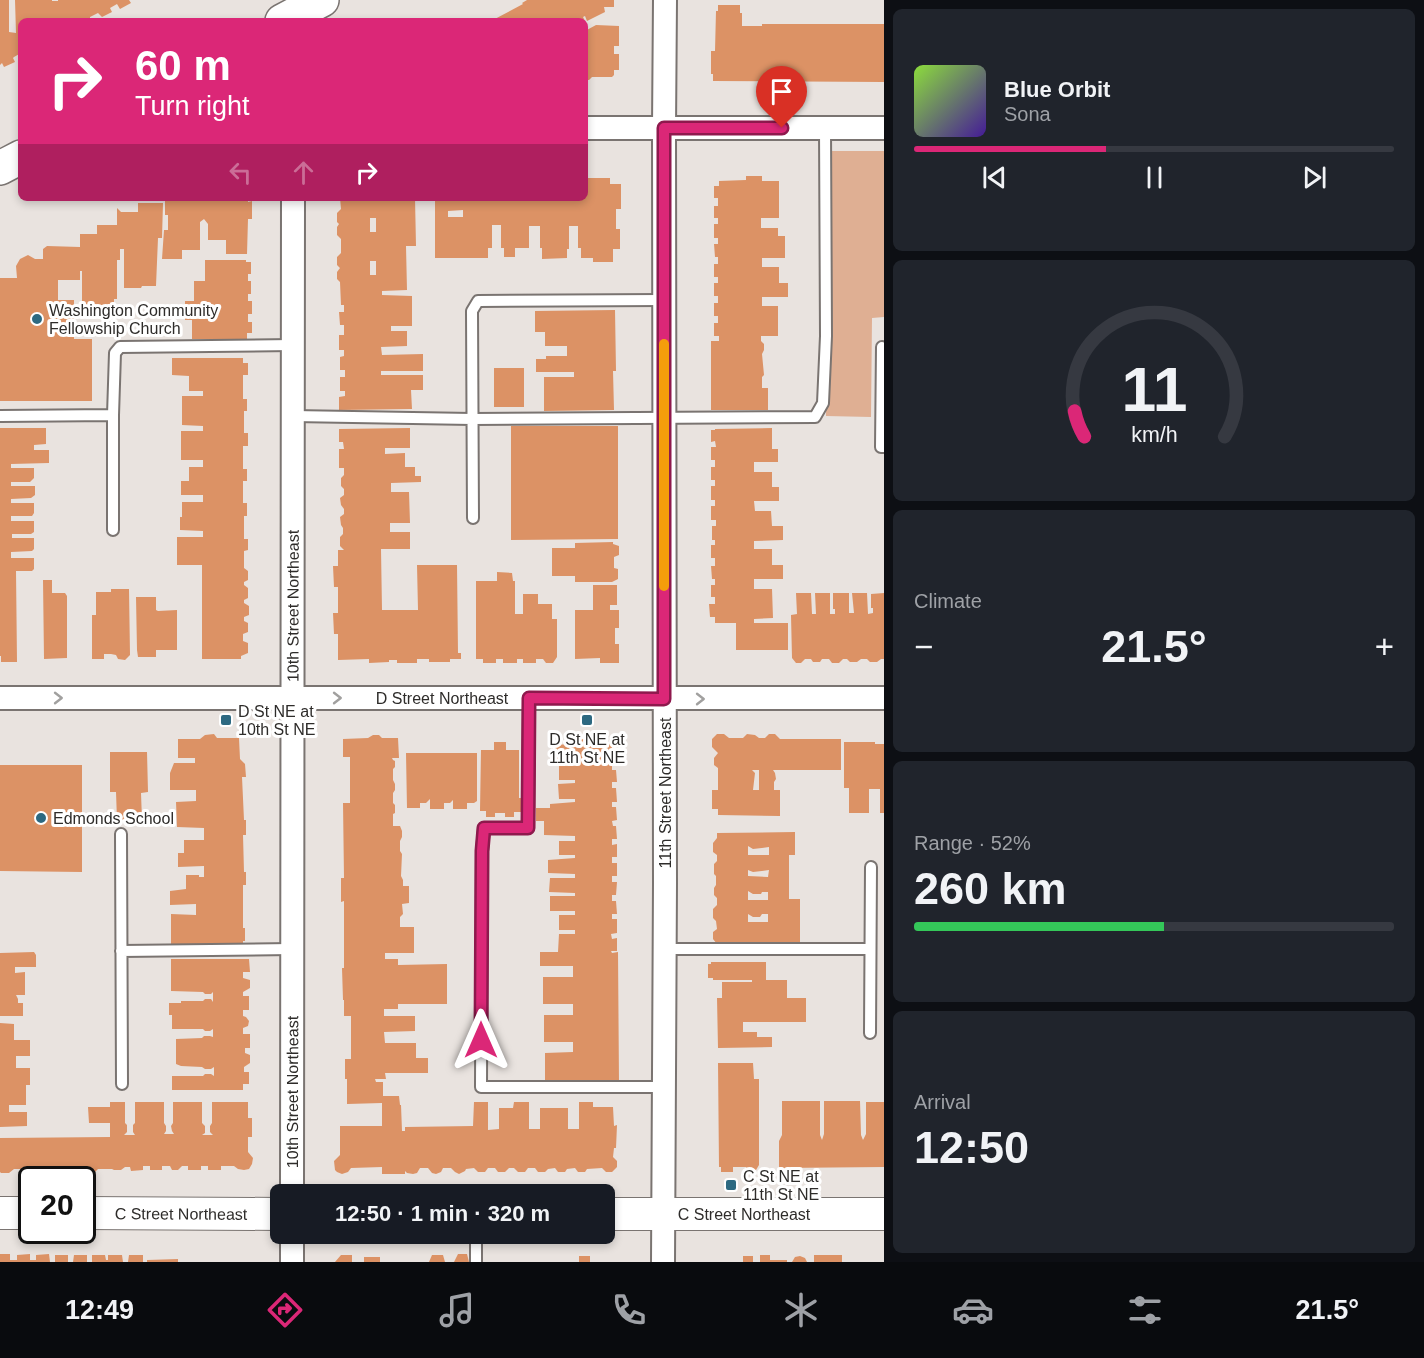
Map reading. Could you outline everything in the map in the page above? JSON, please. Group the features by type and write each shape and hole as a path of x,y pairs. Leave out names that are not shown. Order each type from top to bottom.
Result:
{"main road":[{"path":"291,14 322,0"},
{"path":"0,168 18,159"},
{"path":"0,1213 18,1213"},
{"name":"C Street Northeast","path":"96,1213 270,1214"},
{"name":"C Street Northeast","path":"615,1214 884,1214"}],"street":[{"name":"11th Street Northeast","path":"663,1262 665,0"},
{"path":"588,128 884,128"},
{"name":"10th Street Northeast","path":"292,1184 293,201"},
{"name":"D Street Northeast","path":"0,698 884,698"},
{"path":"292,1244 292,1262"}],"lane":[{"path":"293,416 472,419 815,417 824,404 825,128"},
{"path":"473,518 471,311 478,301 664,300"},
{"path":"113,530 115,353 120,348 293,345"},
{"path":"882,347 880,447 884,447"},
{"path":"0,416 113,415"},
{"path":"529,698 528,828 484,828 481,1088 664,1087"},
{"path":"121,834 122,1084"},
{"path":"870,1033 871,867"},
{"path":"121,951 292,949"},
{"path":"664,949 870,949"},
{"path":"476,1244 476,1262"}],"shaded area":[{"path":"828,151 884,151 884,317 872,318 871,417 826,416"}],"building":[{"path":"0,0 9,0 9,32 16,33 15,0 129,0 131,3 120,9 117,4 110,8 112,12 102,17 98,13 90,18 18,18 18,55 13,58 15,62 4,67 2,63 0,65"},
{"path":"527,0 614,0 614,7 604,7 605,12 588,20 585,16 584,18 497,18"},
{"path":"718,5 740,5 742,26 884,24 884,82 713,81 711,51 715,51"},
{"path":"596,25 619,26 619,46 614,46 614,54 619,54 619,70 614,70 612,77 592,77 588,80 588,29"},
{"path":"746,176 762,176 762,181 779,181 779,218 761,218 761,228 778,228 778,236 785,236 785,258 762,258 762,267 779,267 779,283 788,283 788,297 762,297 762,306 778,306 778,336 761,336 764,344 762,388 768,388 768,410 711,410 711,341 719,341 719,336 714,336 714,323 718,323 718,316 714,316 714,303 718,303 718,296 714,296 714,283 718,283 718,277 714,277 714,264 718,264 718,257 715,257 714,244 718,244 718,238 714,238 714,224 718,224 718,218 714,218 714,206 718,206 718,198 714,198 714,186 719,186 719,181 746,180"},
{"path":"588,178 610,178 610,184 621,184 621,209 616,209 616,229 620,229 620,249 613,249 613,262 593,262 593,258 581,258 581,248 578,248 578,226 569,226 567,258 542,259 540,226 529,226 529,248 515,248 515,257 504,257 504,248 501,248 501,225 492,225 492,248 488,248 488,258 435,258 435,201 588,201","holes":["463,210 463,217 448,217 448,211"]},
{"path":"165,201 252,201 252,219 248,219 247,254 226,254 226,240 208,240 208,224 204,219 200,222 200,250 182,250 182,259 162,259 164,230 168,230 168,215 165,215"},
{"path":"340,201 415,201 416,246 406,246 407,290 382,291 382,295 412,296 412,326 391,326 391,331 407,331 407,346 381,347 382,355 423,354 423,371 381,371 381,375 423,375 423,390 411,390 412,409 339,410 339,397 345,396 345,391 340,391 340,377 345,377 345,370 340,370 340,357 344,356 344,350 339,350 339,335 344,335 344,325 340,325 339,312 344,312 344,305 341,305 340,282 337,279 337,272 340,268 337,265 337,257 341,253 341,239 337,235 339,224 337,213 341,209","holes":["370,218 376,218 376,232 370,232","370,261 376,261 376,275 370,275"]},
{"name":"Washington Community Fellowship Church","path":"138,203 163,203 162,238 158,238 156,286 124,288 124,249 120,249 120,260 117,260 117,299 114,299 114,305 100,305 100,309 82,309 82,271 80,271 80,280 58,280 58,300 74,300 74,339 92,339 92,401 0,401 0,278 17,278 16,266 20,259 28,255 35,259 43,259 43,249 47,246 80,247 80,234 97,234 97,225 117,225 117,208 121,212 138,212"},
{"path":"205,260 251,262 251,274 248,274 248,281 251,281 251,294 248,294 248,301 252,301 252,314 248,314 248,322 252,322 252,333 247,333 247,339 192,339 192,320 185,320 185,301 194,301 194,281 205,281"},
{"path":"615,310 614,410 544,411 544,377 574,377 574,372 536,372 536,359 546,359 546,356 567,356 567,346 545,346 545,332 535,332 535,311"},
{"path":"172,358 243,358 243,363 248,363 248,375 243,375 243,399 247,399 247,411 244,411 244,433 248,433 248,446 243,446 243,469 247,469 247,481 243,481 243,503 247,503 247,516 244,516 244,539 248,539 248,550 244,551 244,568 248,571 248,580 244,582 244,585 248,588 248,598 244,600 244,603 249,606 249,615 244,617 244,621 248,623 248,632 243,634 243,641 248,643 248,653 241,656 241,659 202,659 202,565 177,565 177,537 203,537 203,531 180,530 180,517 182,517 182,502 203,502 203,495 181,495 181,481 189,481 189,467 203,467 203,460 181,460 181,431 203,431 203,426 182,425 182,396 203,396 203,391 189,391 189,376 172,375"},
{"path":"494,368 524,368 524,407 494,407"},
{"path":"511,426 618,426 618,539 511,540"},
{"path":"0,428 46,428 46,444 34,445 34,450 49,450 49,463 11,464 11,468 34,468 34,478 30,482 11,482 11,486 35,486 35,495 31,498 11,499 11,503 34,503 32,516 11,516 11,521 34,521 34,532 31,534 12,534 12,538 34,538 32,551 11,552 11,558 34,558 32,571 16,571 17,662 1,662 0,656"},
{"path":"410,428 410,448 385,448 385,454 405,453 405,467 415,467 415,476 421,476 421,482 391,483 391,492 409,492 410,523 390,523 390,532 410,532 410,549 381,549 382,610 418,610 417,565 457,565 458,653 461,653 461,659 450,659 450,662 429,662 429,659 417,659 417,663 397,663 397,660 369,663 369,659 338,660 338,634 334,634 333,613 338,613 338,587 334,587 333,566 338,566 338,550 344,550 340,546 343,528 340,517 344,514 344,509 340,498 344,495 341,478 344,475 344,468 339,468 339,449 344,449 343,442 339,442 339,429"},
{"path":"772,428 772,449 778,449 778,462 754,462 754,472 772,472 772,487 779,487 779,501 754,501 755,511 771,511 772,526 783,526 783,540 754,541 754,549 772,549 772,565 783,565 783,579 754,579 754,589 772,589 773,618 754,619 754,623 788,623 788,650 736,650 736,623 715,623 715,617 710,617 709,604 715,604 715,597 711,597 711,585 715,585 715,579 712,579 711,566 715,566 715,558 711,558 711,545 715,545 715,540 712,540 712,526 716,526 716,520 711,520 711,506 715,506 715,500 711,500 711,486 715,486 715,480 711,480 711,467 715,467 715,460 711,460 711,447 716,447 715,441 711,442 711,430"},
{"path":"613,542 619,546 619,555 614,557 614,568 618,569 618,579 612,582 575,582 575,576 552,576 552,548 575,548 575,543"},
{"path":"497,572 512,573 513,581 515,581 515,614 523,614 523,594 538,594 538,604 552,604 552,619 557,619 557,657 553,663 536,659 536,663 523,663 523,659 517,659 517,663 503,663 503,659 496,659 496,663 483,663 483,659 476,659 476,581 497,581"},
{"path":"43,580 52,580 52,593 65,593 67,596 67,658 44,659"},
{"path":"593,585 617,585 617,605 610,605 610,610 619,610 619,628 615,628 615,644 619,644 619,663 600,663 600,658 575,659 575,610 593,610"},
{"path":"111,589 129,589 130,655 125,660 118,659 116,655 111,654 104,654 104,659 92,659 92,615 96,615 96,592 111,592"},
{"path":"796,593 811,593 812,614 816,614 815,593 830,593 830,614 835,614 833,593 849,593 849,613 854,613 852,593 867,593 868,614 873,613 871,594 884,593 884,659 877,662 861,659 857,662 850,662 843,659 839,663 832,663 829,659 813,662 811,659 805,659 801,663 796,663 792,658 791,615 797,614"},
{"path":"136,597 156,597 156,610 158,611 177,610 177,650 156,650 156,657 138,657"},
{"path":"214,734 217,738 239,738 240,759 245,764 246,777 242,777 244,820 246,820 246,835 243,835 244,872 246,872 246,885 243,885 245,941 243,941 243,947 171,948 171,914 196,915 196,904 170,905 170,891 186,889 186,875 204,877 204,866 178,867 178,853 184,853 184,840 204,840 204,828 177,827 176,802 196,801 196,790 170,790 170,773 174,763 195,763 195,758 178,758 178,739 200,739 205,735"},
{"path":"717,734 724,734 729,738 743,738 747,734 765,738 769,734 775,734 780,739 841,739 841,770 773,770 776,779 774,790 780,790 780,816 718,815 718,809 712,809 712,790 718,790 718,768 714,765 714,758 718,753 712,747 712,739","holes":["752,770 759,770 759,790 753,790 755,773"]},
{"path":"379,735 382,738 398,738 399,758 392,758 395,761 393,826 400,826 402,831 401,876 403,886 409,886 409,903 402,904 403,914 400,917 400,927 414,927 414,953 385,953 385,959 398,959 398,965 447,964 447,1004 398,1004 398,1009 384,1009 384,1016 415,1016 415,1031 384,1032 385,1043 416,1043 416,1058 428,1058 428,1073 385,1073 386,1079 375,1079 376,1082 383,1082 383,1096 399,1096 402,1131 405,1131 405,1127 473,1126 474,1102 488,1102 488,1130 499,1129 499,1108 513,1108 514,1102 529,1102 529,1129 540,1129 540,1108 568,1108 568,1129 579,1129 579,1102 593,1102 593,1107 613,1107 614,1126 617,1125 616,1148 614,1148 613,1157 617,1161 617,1167 612,1172 606,1172 602,1168 578,1172 575,1168 558,1172 555,1168 538,1172 535,1168 528,1168 525,1172 518,1172 514,1168 509,1168 505,1172 498,1172 495,1168 488,1168 485,1172 478,1172 474,1168 466,1169 459,1174 451,1168 443,1168 436,1174 428,1168 420,1168 417,1173 413,1174 405,1171 405,1174 382,1174 382,1167 351,1168 342,1174 335,1170 334,1161 340,1155 340,1126 382,1126 382,1103 347,1104 345,1059 351,1059 351,1016 344,1016 342,968 344,968 344,901 341,902 341,878 344,878 343,803 350,803 350,757 343,757 343,739 368,738"},
{"path":"572,739 587,739 587,745 612,744 612,750 616,749 617,762 612,762 612,770 616,770 617,782 612,782 612,788 616,788 617,802 612,802 612,807 616,807 617,820 612,821 613,826 616,826 617,839 612,839 612,845 617,844 617,857 612,857 612,863 617,863 617,876 612,876 612,882 617,882 616,895 612,895 612,901 616,901 617,914 612,914 612,919 617,919 617,933 611,934 612,939 617,938 617,951 611,951 612,953 618,952 619,1084 545,1085 545,1053 573,1052 573,1042 544,1042 544,1015 573,1015 573,1004 543,1004 543,977 573,977 573,966 540,966 540,952 558,952 559,934 575,934 575,930 559,930 559,915 575,915 575,911 550,911 550,896 575,896 575,893 549,892 550,878 575,878 575,874 548,873 548,860 575,858 575,855 559,855 559,841 575,841 575,836 544,835 544,821 536,821 536,808 550,808 550,804 575,802 575,799 559,799 558,784 575,783 575,780 559,780 559,764 553,765 552,745 572,744"},
{"path":"494,742 506,742 506,750 519,750 519,798 523,798 523,812 514,812 514,817 505,817 505,813 495,813 495,817 486,817 486,811 480,811 481,750 494,750"},
{"path":"844,742 884,744 884,813 880,813 880,789 869,789 869,813 849,813 849,788 844,788"},
{"path":"110,752 147,752 148,792 141,793 142,820 117,820 116,792 110,792"},
{"path":"406,753 477,753 477,801 467,803 467,809 453,809 453,800 450,803 444,803 444,809 430,809 430,799 426,803 420,803 420,808 407,808"},
{"name":"Edmonds School","path":"0,765 82,765 82,872 0,871"},
{"path":"795,832 795,855 789,855 789,899 800,899 800,943 717,944 713,939 713,932 717,929 713,909 717,905 717,898 714,895 716,876 714,864 717,861 717,855 713,852 713,843 717,838 717,833","holes":["748,846 753,849 769,847 769,855 748,855","748,870 753,872 769,870 768,877 748,876","748,891 753,894 768,892 768,900 748,900","748,914 753,917 768,914 768,922 748,922"]},
{"path":"34,952 36,967 15,967 15,973 25,972 25,995 16,995 18,1003 23,1003 23,1016 0,1016 0,953"},
{"path":"171,959 249,959 250,972 243,972 243,978 250,980 250,988 243,992 243,996 249,996 249,1010 243,1010 243,1016 249,1021 248,1026 243,1028 243,1034 250,1034 250,1048 245,1048 245,1053 250,1055 250,1063 244,1067 244,1072 249,1072 249,1084 243,1084 243,1090 172,1090 172,1076 211,1074 214,1076 214,1067 205,1069 176,1064 176,1039 213,1037 213,1029 205,1031 203,1029 172,1029 169,1003 205,999 211,999 213,1002 213,992 205,994 203,992 171,991"},
{"path":"711,962 766,962 766,980 787,980 787,998 806,998 806,1022 743,1022 743,1032 757,1032 757,1037 772,1037 772,1047 718,1048 717,998 722,998 722,982 752,982 752,980 708,978 708,964"},
{"path":"0,1023 14,1024 14,1040 30,1040 30,1056 16,1056 16,1068 30,1068 30,1085 26,1085 26,1105 9,1105 9,1112 27,1112 27,1126 0,1127"},
{"path":"718,1063 753,1063 754,1079 759,1079 759,1165 756,1170 733,1167 733,1172 721,1172 721,1167 719,1167"},
{"path":"782,1101 820,1101 822,1140 824,1101 860,1101 863,1140 866,1134 866,1102 884,1102 884,1167 779,1168"},
{"path":"110,1102 125,1102 127,1132 124,1135 135,1135 133,1125 135,1123 135,1102 164,1102 166,1131 164,1134 174,1134 171,1126 173,1102 202,1102 202,1123 205,1126 205,1133 202,1135 213,1135 210,1132 212,1102 248,1102 248,1118 252,1118 252,1137 248,1137 248,1152 253,1158 252,1164 249,1169 244,1170 234,1166 221,1166 221,1170 208,1170 208,1166 201,1166 201,1170 188,1170 188,1166 182,1166 178,1170 172,1170 170,1166 162,1166 162,1170 150,1170 150,1166 143,1166 143,1170 131,1171 130,1167 125,1167 121,1170 98,1169 96,1171 96,1166 18,1166 18,1169 9,1173 0,1172 0,1138 110,1137 110,1123 89,1123 88,1107 110,1107"},
{"path":"0,1254 10,1254 10,1260 17,1260 17,1255 30,1254 30,1260 36,1260 36,1255 49,1254 50,1262 0,1262"},
{"path":"458,1254 467,1254 469,1262 454,1262"},
{"path":"55,1255 68,1255 68,1262 55,1262"},
{"path":"74,1255 87,1255 87,1262 73,1262"},
{"path":"92,1255 105,1255 108,1260 108,1255 122,1255 123,1262 92,1262"},
{"path":"129,1255 143,1255 143,1262 128,1262"},
{"path":"341,1255 352,1255 352,1262 335,1262"},
{"path":"432,1255 443,1255 445,1262 429,1262"},
{"path":"760,1255 770,1255 770,1260 787,1260 787,1262 760,1262"},
{"path":"814,1255 842,1255 842,1262 814,1262"},
{"path":"579,1256 590,1256 590,1262 579,1262"},
{"path":"743,1256 753,1256 753,1262 743,1262"},
{"path":"800,1256 807,1262 792,1262 795,1257"},
{"path":"364,1257 380,1257 380,1262 364,1262"},
{"path":"178,1259 178,1262 147,1262 147,1260"}],"slow traffic":[{"path":"664,344 664,586"}],"place":[{"name":"Washington Community Fellowship Church","path":"37,319"},
{"name":"D St NE at 10th St NE","path":"226,720"},
{"name":"D St NE at 11th St NE","path":"587,720"},
{"name":"Edmonds School","path":"41,818"},
{"name":"C St NE at 11th St NE","path":"731,1185"}],"route":[{"path":"481,1040 484,828 528,828 529,698 664,699 664,128 782,128"}]}
